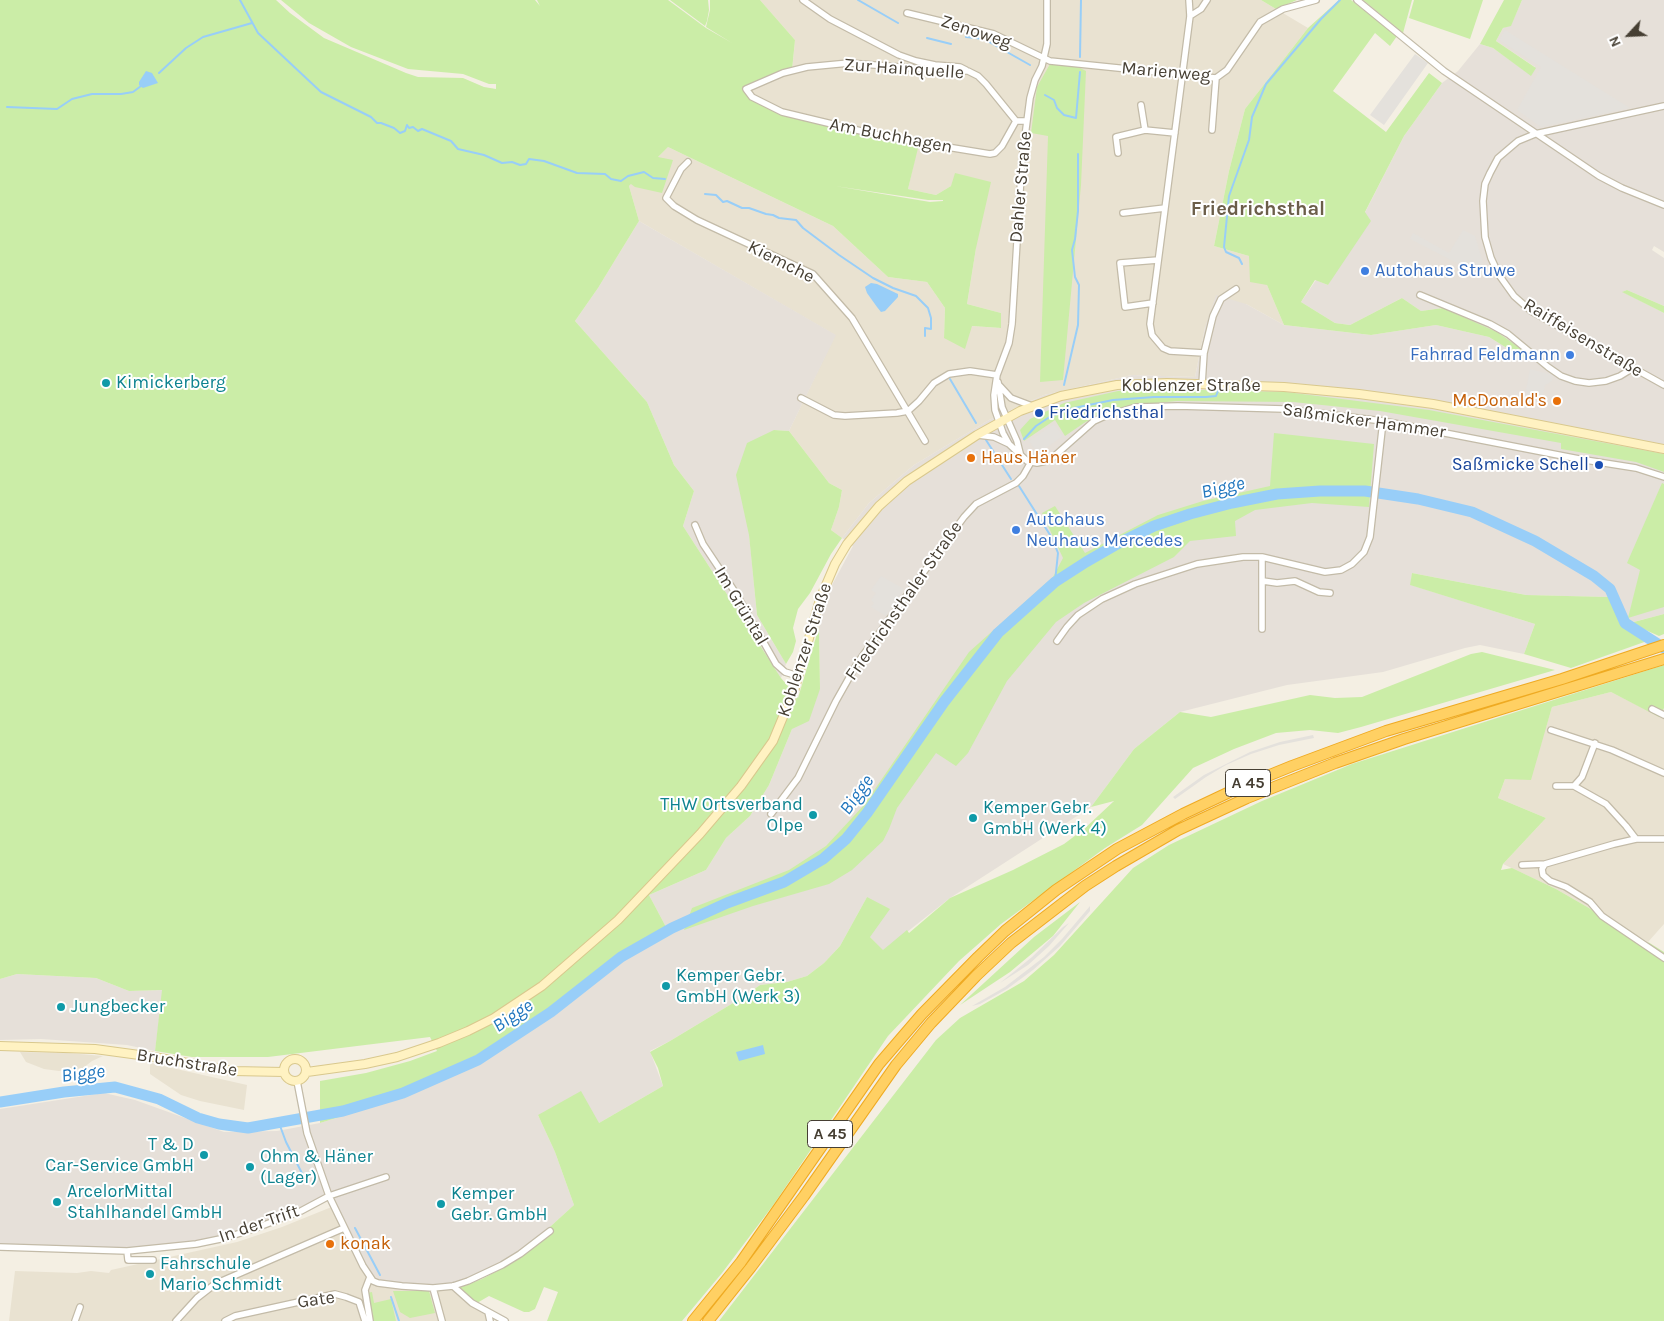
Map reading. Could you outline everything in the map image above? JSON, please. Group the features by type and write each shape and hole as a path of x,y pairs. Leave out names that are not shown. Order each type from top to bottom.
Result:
{"highway":[{"name":"A 45","path":"693,1321 741,1262 879,1064 922,1014 978,957 1005,931 1056,890 1117,850 1183,814 1238,788 1386,731 1570,676 1664,645"},
{"name":"A 45","path":"708,1321 757,1259 896,1065 931,1023 976,976 1012,943 1043,918 1116,866 1178,830 1247,798 1352,757 1664,659"}],"main road":[{"name":"Koblenzer Straße","path":"306,1072 365,1064 397,1057 439,1043 494,1018 542,986 591,945 624,914 694,841 735,793 774,741 798,676 820,599 835,564 847,544 879,506 898,488 931,464 998,422 1032,406 1061,396 1117,385 1149,383 1284,387 1359,394 1424,403 1664,449"},
{"name":"Bruchstraße","path":"0,1046 95,1049 233,1071 284,1072"},
{"path":"297,1059 304,1063 306,1072 303,1078 297,1082 289,1080 284,1072 287,1063 297,1059"}],"street":[{"path":"803,0 830,19 899,55 935,65 960,66 968,71"},
{"name":"Dahler Straße","path":"998,422 994,401 997,375 1009,342 1012,324 1026,121 1032,88 1044,58 1048,34 1047,0"},
{"path":"1189,0 1190,16 1183,75 1150,324 1152,335 1163,348 1170,351 1204,354"},
{"path":"1190,16 1200,9 1207,0"},
{"name":"Marienweg","path":"1044,58 1050,61 1216,78 1227,70 1260,22 1283,9 1316,0"},
{"path":"1357,0 1444,71 1535,134 1598,176 1664,205"},
{"name":"Zenoweg","path":"907,13 994,34 1044,58"},
{"name":"Zur Hainquelle","path":"746,89 783,73 807,67 848,62 968,71 978,76 986,84 1016,121"},
{"path":"1212,130 1216,78"},
{"name":"Am Buchhagen","path":"746,89 752,97 782,112 806,119 886,137 990,154 995,153 1002,146 1016,121"},
{"path":"1141,104 1145,130"},
{"name":"Raiffeisenstraße","path":"1664,106 1535,134 1518,141 1498,158 1485,184 1483,201 1485,236 1491,258 1499,275 1514,296 1531,312 1664,385"},
{"path":"1016,121 1026,121"},
{"path":"1118,153 1116,137 1145,130 1175,133"},
{"name":"Kiemche","path":"688,162 681,169 666,198 674,206 697,220 813,274 852,318 925,441"},
{"path":"1123,213 1165,208"},
{"path":"1153,303 1125,307 1120,263 1158,260"},
{"path":"1202,384 1204,354 1213,316 1221,299 1236,289"},
{"path":"1420,296 1490,324 1508,334 1561,376 1575,381 1589,383 1606,381 1620,376 1633,368"},
{"path":"800,398 834,415 897,414 908,411 934,383 949,374 970,372 997,375"},
{"name":"Dahler Straße","path":"997,375 1002,407 1006,418"},
{"path":"998,384 1011,398 1032,406"},
{"name":"Saßmicker Hammer","path":"1031,462 1041,463 1054,457 1094,421 1105,416 1136,407 1178,406 1284,409 1383,421 1579,459 1636,468 1664,477"},
{"path":"1006,418 1017,441 1020,453"},
{"path":"1057,641 1072,621 1085,610 1112,594 1135,584 1198,564 1243,557 1262,557 1319,572 1336,571 1348,567 1361,556 1370,537 1383,421"},
{"path":"998,422 1009,444"},
{"path":"977,435 994,437 1009,444 1031,462"},
{"name":"Friedrichsthaler Straße","path":"771,814 798,778 836,701 858,662 953,532 970,510 982,501 1016,483 1023,476 1031,462"},
{"name":"Im Grüntal","path":"696,525 703,544 736,595 776,664 785,672 798,676"},
{"path":"1262,557 1262,629"},
{"path":"1263,581 1277,583 1295,581 1319,592 1330,593"},
{"path":"1652,709 1664,715"},
{"path":"1550,730 1595,743 1664,773"},
{"path":"1574,786 1582,777 1595,743"},
{"path":"1556,786 1574,786 1606,804 1636,839"},
{"path":"1522,865 1545,864 1636,839 1664,839"},
{"path":"1545,864 1542,869 1543,875 1550,881 1566,886 1590,902 1602,916 1664,958"},
{"path":"297,1082 308,1133 329,1196 370,1278 378,1283 433,1288 453,1286 502,1265 550,1231"},
{"name":"In der Trift","path":"0,1247 127,1251 187,1245 225,1238 279,1220 329,1196 386,1177"},
{"path":"176,1321 197,1298 229,1276 344,1228"},
{"name":"In der Trift","path":"127,1251 128,1260 153,1260"},
{"path":"370,1278 365,1290 370,1321"},
{"path":"453,1286 466,1299 505,1321"},
{"path":"433,1288 442,1321"},
{"name":"Gate","path":"227,1321 235,1316 334,1294 359,1302 364,1321"},
{"path":"75,1321 80,1307"},
{"path":"488,1312 490,1321"}],"shaded area":[{"path":"760,0 1261,0 1308,28 1245,109 1229,171 1214,246 1249,256 1267,285 1284,325 1246,304 1205,327 1195,377 1132,375 1044,395 989,420 914,465 869,503 842,538 831,530 839,507 842,490 829,483 789,431 835,335 639,221 629,186 668,147 833,226 888,277 927,282 945,308 944,338 972,326 1000,328 1001,313 967,304 976,248 951,186 936,195 908,189 918,144 821,125 822,121 783,111 753,96 747,89 792,71 795,40"},
{"path":"1522,0 1664,0 1664,252 1654,246 1652,250 1664,258 1664,306 1627,290 1623,292 1664,313 1664,614 1622,625 1607,597 1526,595 1412,573 1411,585 1535,624 1524,654 1480,645 1383,672 1287,685 1180,712 1134,749 1091,807 950,898 883,951 870,937 867,897 840,946 824,963 807,976 787,982 760,985 670,1041 650,1051 663,1086 599,1123 538,1115 555,1152 574,1205 520,1254 468,1281 433,1288 373,1281 329,1196 316,1203 225,1238 127,1251 0,1247 0,1109 104,1093 135,1100 224,1132 277,1131 320,1123 398,1099 474,1067 666,927 649,895 706,870 726,838 750,816 769,785 792,729 820,689 819,627 825,598 853,546 842,538 869,503 914,465 989,420 1044,395 1132,375 1195,377 1205,327 1216,295 1246,304 1284,325 1371,335 1436,325 1489,337 1523,358 1527,353 1443,308 1421,311 1402,298 1350,325 1335,323 1301,302 1316,280 1328,285 1404,136 1442,83 1458,71 1480,44 1493,48 1531,75 1535,67 1496,41 1503,28 1511,25"},
{"path":"1505,30 1630,108 1541,127 1517,110 1541,67 1499,40"},
{"path":"1415,54 1428,63 1384,125 1370,115"},
{"path":"639,221 836,335 789,431 774,430 749,533 757,615 786,664 781,678 683,526 694,491 674,465 647,402 575,321 598,288"},
{"path":"1463,230 1475,236 1488,279 1410,239 1413,233 1449,253"},
{"path":"1530,369 1553,375 1552,381 1545,385 1541,404 1524,400"},
{"path":"1054,424 1063,436 1040,452 1029,441"},
{"path":"881,576 904,589 886,616 871,607 874,603 871,600 876,593 871,590"},
{"path":"1611,692 1659,716 1664,708 1664,924 1648,942 1556,889 1503,864 1546,818 1498,798 1505,779 1546,727 1552,707"},
{"path":"1313,735 1314,738 1279,745 1226,765 1175,799 1173,797 1204,775 1250,752 1280,742"},
{"path":"1090,906 1090,911 1060,946 1033,970 1007,989 980,1004 972,1006 1005,987 1044,957"},
{"path":"1069,923 1049,946 1028,965 1000,983 1032,957"},
{"path":"17,974 96,978 129,991 163,990 155,1051 127,1045 41,1039 0,1040 0,979"},
{"path":"20,1052 103,1056 83,1068 59,1071 44,1069 26,1062"},
{"path":"150,1063 247,1085 244,1110 181,1095 150,1074"},
{"path":"334,1206 453,1286 488,1312 494,1321 9,1321 15,1271 77,1273 91,1271 109,1273 111,1270 237,1242 282,1227"}],"green space":[{"path":"0,0 276,0 290,13 324,38 406,73 418,77 463,78 484,87 496,89 496,84 489,84 463,74 408,69 351,47 309,23 281,0 535,0 540,6 537,0 668,0 706,28 732,43 706,27 710,0 760,0 795,40 792,70 745,89 782,114 821,125 919,144 908,189 936,195 951,186 955,173 991,182 976,248 967,304 1001,313 1001,328 972,326 965,349 944,338 945,308 927,282 888,277 833,226 668,147 658,157 673,160 662,193 635,187 631,184 629,186 639,221 598,288 575,321 647,402 674,465 694,491 683,526 781,678 798,698 819,627 820,689 809,721 792,729 769,785 750,816 726,838 706,870 649,895 666,927 474,1067 398,1099 320,1123 320,1081 366,1073 410,1061 437,1051 430,1037 268,1057 192,1057 155,1051 162,990 129,991 96,978 17,974 0,979","holes":["835,186 943,201 930,202"]},
{"path":"670,0 708,0 709,10 705,26"},
{"path":"1261,0 1297,0 1276,9"},
{"path":"1339,0 1351,0 1397,36 1390,46 1375,33 1333,91 1386,132 1429,73 1442,83 1404,136 1365,212 1371,221 1328,285 1315,280 1301,302 1335,323 1350,325 1402,298 1421,311 1443,308 1497,332 1527,353 1523,358 1489,337 1436,325 1371,335 1284,325 1267,285 1250,282 1249,256 1214,246 1229,171 1245,109 1308,28"},
{"path":"1363,0 1412,0 1403,33 1368,4"},
{"path":"1414,0 1483,0 1470,39 1409,18"},
{"path":"1504,0 1522,0 1511,26 1503,28 1496,41 1536,68 1531,76 1493,48 1480,44"},
{"path":"1050,64 1078,67 1086,71 1081,185 1063,380 1040,382 1048,136 1031,133 1037,87"},
{"path":"1627,290 1664,306 1664,313 1622,292"},
{"path":"1162,389 1286,392 1429,410 1664,454 1664,472 1636,462 1561,449 1561,443 1380,411 1293,402 1177,401 1135,405 1104,412 1065,436 1055,420 1024,441 1020,430 1030,419 1064,403 1118,391"},
{"path":"774,430 789,431 829,483 842,490 839,507 831,530 842,538 810,593 798,609 793,628 796,641 793,652 786,664 757,615 749,535 736,475 747,443"},
{"path":"1274,433 1374,444 1369,507 1312,503 1255,510 1235,521 1236,536 1190,541 1174,557 1084,603 1056,622 1007,681 968,753 956,766 936,753 897,808 883,841 852,870 829,884 753,906 684,930 692,908 789,870 826,846 864,805 969,652 1053,577 1063,558 1042,513 1055,506 1085,553 1158,515 1203,501 1270,486"},
{"path":"1662,483 1664,484 1664,607 1628,618 1640,570 1627,563"},
{"path":"1412,573 1526,595 1608,597 1622,625 1650,640 1571,668 1524,654 1535,624 1410,585"},
{"path":"1664,614 1664,634 1659,636 1630,623"},
{"path":"1482,652 1555,670 1338,733 1310,730 1276,733 1234,749 1193,768 1142,825 1105,848 1001,924 959,961 888,1036 774,1204 722,1273 682,1321 547,1321 558,1292 544,1287 535,1309 529,1312 524,1312 489,1296 477,1303 455,1289 482,1279 508,1265 574,1205 555,1152 538,1115 581,1091 599,1123 663,1086 658,1068 650,1052 760,985 787,982 807,976 824,963 840,946 867,897 890,909 870,937 883,950 907,930 909,933 950,898 1013,870 1064,844 1084,829 1114,801 1091,807 1134,749 1180,712 1211,717 1310,695 1335,698 1362,697 1471,654"},
{"path":"1664,665 1664,708 1659,717 1611,692 1552,707 1531,780 1505,779 1498,798 1546,818 1503,864 1501,870 1512,868 1556,889 1589,908 1663,960 1651,948 1648,942 1664,952 1664,1321 719,1321 936,1040 960,1018 1024,981 1054,955 1133,868 1169,845 1262,801 1352,764"},
{"path":"1080,902 1053,936 1010,972 960,1005 1034,937"},
{"path":"393,1291 429,1291 435,1313 410,1318 400,1312"},
{"path":"372,1292 374,1303 391,1299 396,1321 366,1321 367,1293"}],"water":[{"path":"146,71 152,73 158,83 143,88 139,85 139,82"},
{"path":"871,283 898,294 898,297 885,311 881,312 867,293 865,287"},
{"path":"763,1045 765,1054 739,1061 736,1052"}],"waterway":[{"path":"240,0 258,33 321,92 371,117 377,123 394,128 400,133 405,131 407,125 409,128 413,127 418,131 422,129 451,141 458,149 484,155 502,163 512,162 520,165 526,164 529,159 544,161 577,173 605,174 611,179 621,181 628,176 644,172 653,178 665,179"},
{"path":"858,0 898,23"},
{"path":"1080,57 1081,0"},
{"path":"1242,264 1239,258 1226,252 1224,247 1229,196 1249,140 1252,117 1266,84 1321,19 1340,0"},
{"path":"159,73 186,48 203,37 252,23"},
{"path":"966,37 984,39 1030,65"},
{"path":"927,38 951,44"},
{"path":"1045,95 1054,100 1057,108 1064,115 1076,118 1080,72"},
{"path":"7,107 57,109 72,99 92,94 133,92 141,86"},
{"path":"1064,385 1078,325 1079,285 1075,277 1072,250 1078,211 1078,154"},
{"path":"705,194 716,195 723,202 727,201 742,208 749,208 779,218 796,220 803,228 873,278 893,288 916,296 928,308 931,318 931,329 925,328 925,336"},
{"path":"950,379 976,423"},
{"path":"1063,412 1113,400 1154,397 1206,397 1216,396 1218,391"},
{"path":"1024,439 1036,426 1051,416 1063,412 1062,409"},
{"path":"986,440 1011,479"},
{"path":"1019,486 1052,538 1058,553 1055,582"},
{"name":"Bigge","path":"0,1102 64,1092 115,1087 159,1099 198,1118 219,1124 248,1128 343,1111 403,1093 478,1060 551,1012 621,957 672,928 727,903 784,882 823,859 846,839 867,813 944,702 998,633 1055,582 1086,562 1154,526 1190,514 1277,494 1320,491 1365,491 1418,499 1472,512 1535,541 1594,576 1610,589 1625,623 1664,648"},
{"path":"279,1123 286,1142 307,1183"},
{"path":"355,1228 380,1275"},
{"path":"391,1297 399,1321"}],"place":[{"name":"Autohaus Struwe","path":"1365,271"},
{"name":"Fahrrad Feldmann","path":"1570,355"},
{"name":"Kimickerberg","path":"106,383"},
{"name":"McDonald's","path":"1557,401"},
{"name":"Friedrichsthal","path":"1039,413"},
{"name":"Haus Häner","path":"971,458"},
{"name":"Saßmicke Schell","path":"1599,465"},
{"name":"Autohaus Neuhaus Mercedes","path":"1016,530"},
{"name":"THW Ortsverband Olpe","path":"813,815"},
{"name":"Kemper Gebr. GmbH (Werk 4)","path":"973,818"},
{"name":"Kemper Gebr. GmbH (Werk 3)","path":"666,986"},
{"name":"Jungbecker","path":"61,1007"},
{"name":"T & D Car-Service GmbH","path":"204,1155"},
{"name":"Ohm & Häner (Lager)","path":"250,1167"},
{"name":"ArcelorMittal Stahlhandel GmbH","path":"57,1202"},
{"name":"Kemper Gebr. GmbH","path":"441,1204"},
{"name":"konak","path":"330,1244"},
{"name":"Fahrschule Mario Schmidt","path":"150,1274"}],"district":[{"name":"Friedrichsthal","path":"1258,209"}]}
